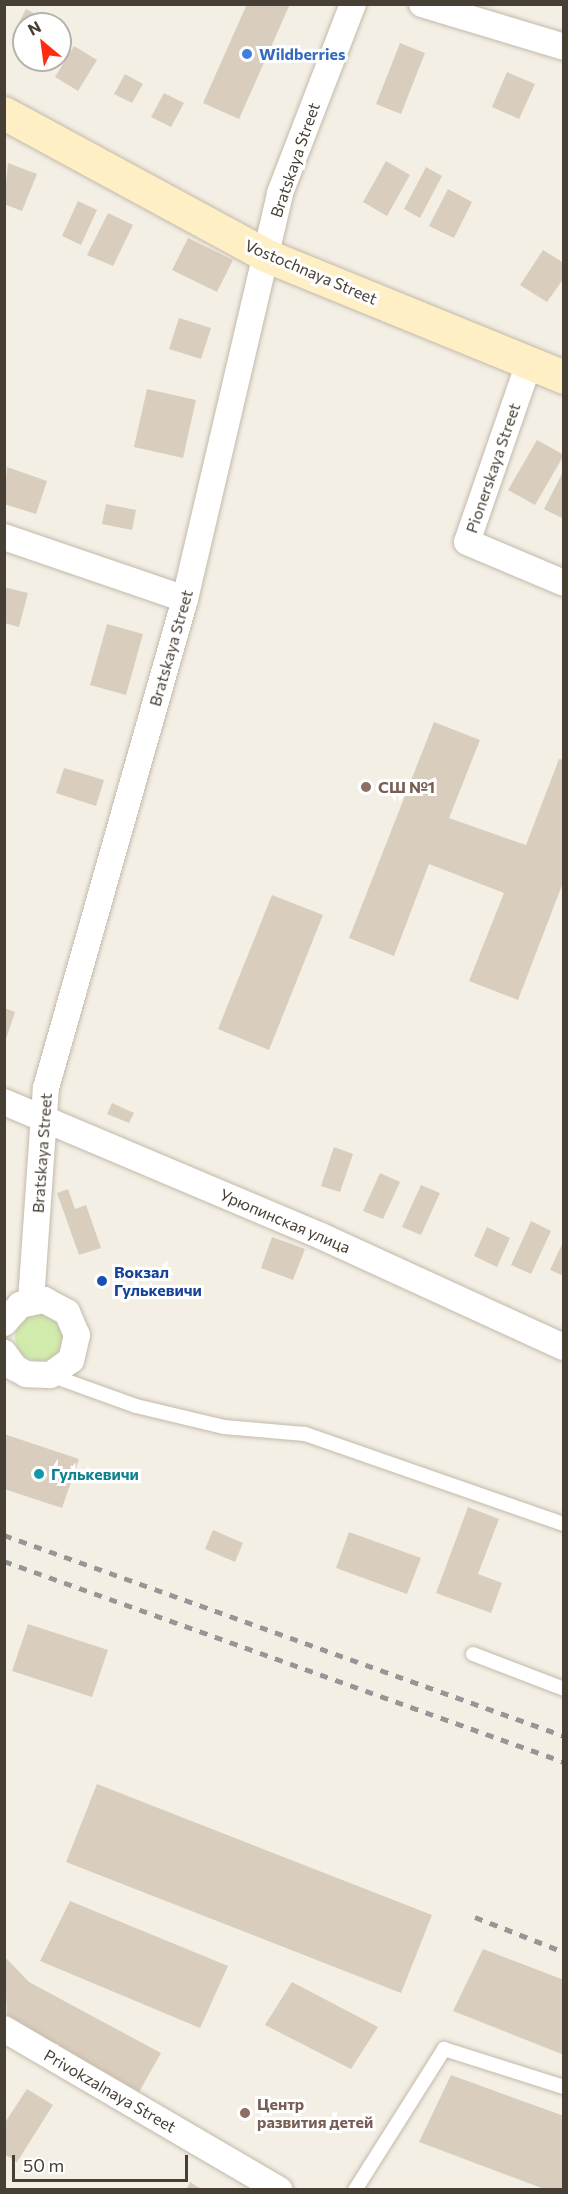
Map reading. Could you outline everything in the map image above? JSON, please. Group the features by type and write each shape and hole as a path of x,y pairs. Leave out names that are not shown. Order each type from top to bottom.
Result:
{"street":[{"name":"Bratskaya Street","path":"31,1301 46,1088 185,599 238,384 280,193 353,4"},
{"path":"422,4 564,47"},
{"name":"Vostochnaya Street","path":"4,113 265,255 564,377"},
{"name":"Pionerskaya Street","path":"529,363 467,542 564,583"},
{"path":"4,537 185,599"},
{"name":"Урюпинская улица","path":"4,1102 321,1236 564,1347"},
{"path":"4,1323 20,1305 31,1301 56,1304 74,1322 77,1335 70,1360 50,1375 26,1374 15,1368 4,1353"},
{"name":"Privokzalnaya Street","path":"4,2029 279,2190"}],"lane":[{"path":"50,1375 158,1412 224,1427 305,1434 564,1524"},
{"path":"472,1654 564,1689"},
{"path":"356,2190 444,2049 564,2087"}],"green space":[{"path":"34,1313 44,1313 56,1320 63,1332 63,1342 56,1354 44,1361 34,1361 19,1350 15,1342 15,1332 26,1317"}],"building":[{"name":"Wildberries","path":"247,4 290,4 239,119 203,103"},
{"path":"400,43 425,53 401,114 376,104"},
{"path":"74,46 97,60 78,91 55,77 58,72 72,72"},
{"path":"507,72 535,84 519,119 492,107"},
{"path":"125,74 143,84 132,103 114,94"},
{"path":"164,93 184,103 171,127 151,117"},
{"path":"386,161 410,175 387,216 363,202"},
{"path":"8,163 37,174 22,211 4,204"},
{"path":"426,167 442,176 420,218 404,209"},
{"path":"448,189 472,202 454,238 429,226"},
{"path":"78,201 97,210 81,245 62,236"},
{"path":"108,213 133,225 113,266 87,255"},
{"path":"188,238 233,260 217,292 172,270"},
{"path":"543,250 564,263 564,278 547,302 520,285"},
{"path":"179,318 211,328 201,359 169,349"},
{"path":"147,389 196,400 183,458 134,447"},
{"path":"537,440 564,455 535,505 508,490"},
{"path":"7,467 47,481 36,514 4,504"},
{"path":"564,470 564,519 544,509"},
{"path":"106,504 136,510 132,530 102,524"},
{"path":"4,587 28,593 19,627 4,623"},
{"path":"107,624 143,634 126,695 90,685"},
{"path":"434,722 480,740 449,818 526,845 559,759 564,760 564,880 518,1000 469,981 504,893 429,864 394,956 349,938"},
{"path":"64,768 104,780 96,806 56,793"},
{"path":"272,895 323,915 269,1050 218,1029"},
{"path":"4,1008 15,1012 5,1042 4,1042"},
{"path":"112,1103 134,1113 129,1123 107,1114"},
{"path":"334,1147 353,1154 340,1192 321,1186"},
{"path":"380,1173 400,1182 383,1219 363,1211"},
{"path":"421,1185 440,1193 421,1235 402,1227"},
{"path":"68,1189 75,1209 86,1205 101,1248 79,1255 57,1193"},
{"path":"531,1221 551,1231 531,1274 511,1265"},
{"path":"487,1227 510,1238 497,1267 474,1256"},
{"path":"272,1237 305,1249 293,1280 261,1268"},
{"path":"564,1240 564,1276 550,1270"},
{"name":"Гулькевичи","path":"4,1434 79,1459 62,1508 4,1489"},
{"path":"468,1507 499,1519 478,1574 502,1583 491,1613 436,1593"},
{"path":"213,1530 243,1543 235,1562 205,1549"},
{"path":"349,1532 421,1558 407,1594 336,1568"},
{"path":"28,1624 108,1650 92,1697 12,1671"},
{"path":"97,1784 432,1915 401,1993 66,1862"},
{"path":"70,1901 228,1966 200,2028 40,1961"},
{"path":"483,1949 564,1980 564,2055 453,2011"},
{"path":"4,1956 29,1982 161,2053 139,2092 7,2015"},
{"path":"292,1982 378,2027 351,2069 265,2025"},
{"path":"451,2075 564,2116 564,2190 547,2190 419,2142"},
{"path":"27,2089 53,2105 17,2162 4,2154 4,2124"},
{"path":"190,2182 203,2190 186,2190"}],"railway":[{"path":"4,1535 564,1736"},
{"path":"4,1561 564,1762"},
{"path":"475,1917 564,1952"}],"place":[{"name":"Wildberries","path":"247,54"},
{"name":"СШ №1","path":"366,787"},
{"name":"Вокзал Гулькевичи","path":"102,1281"},
{"name":"Гулькевичи","path":"39,1474"},
{"name":"Центр развития детей","path":"245,2113"}]}
